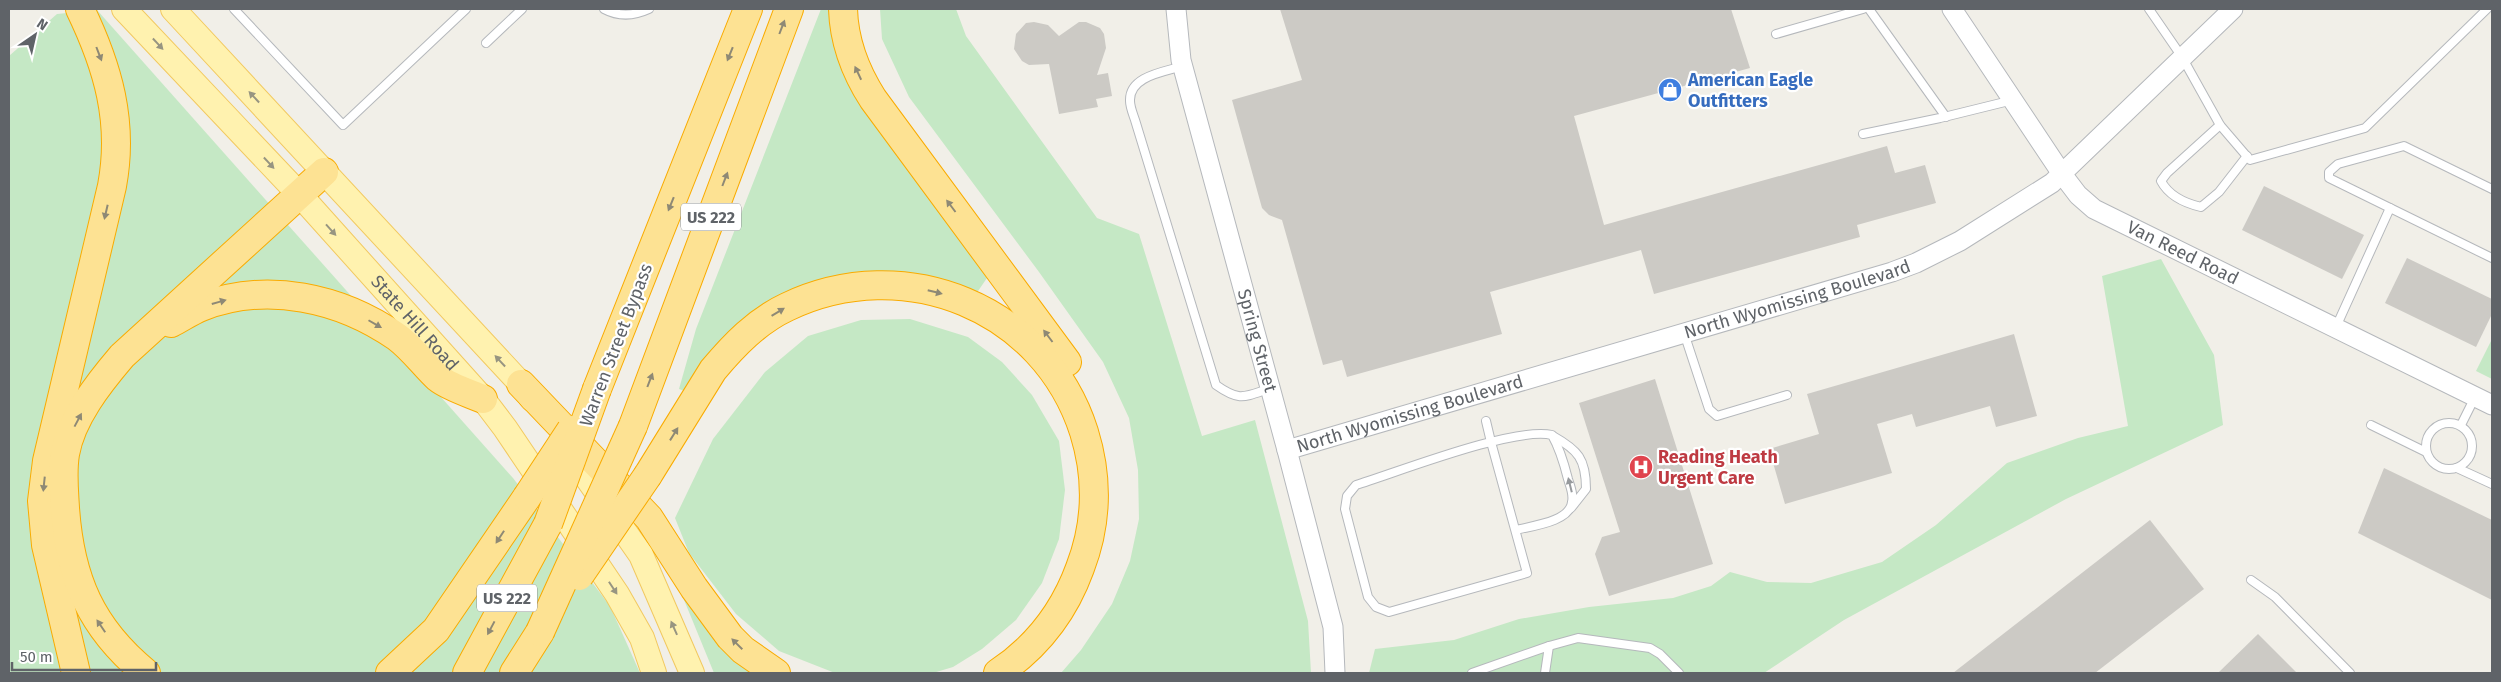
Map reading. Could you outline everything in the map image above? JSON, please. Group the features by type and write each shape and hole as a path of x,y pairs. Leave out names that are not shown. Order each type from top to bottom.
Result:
{"highway":[{"path":"76,673 46,545 43,519 45,475 56,419 112,186 118,150 113,103 106,74 80,9"},
{"name":"Warren Street Bypass","path":"467,673 548,524 598,389 748,9"},
{"name":"US 222","path":"514,673 540,632 633,426 789,9"},
{"path":"843,9 845,32 853,61 873,99 1054,343 1076,378 1097,420 1108,464 1108,489 1102,544 1091,576 1080,598 1025,670"},
{"path":"56,419 79,384 116,337 318,165"},
{"path":"146,673 119,650 85,600 70,552 64,479 65,454 83,410 107,373 292,188"},
{"path":"540,632 648,475 702,388 726,355 755,327 786,307 830,291 876,285 922,289 966,302 988,312 1022,337 1047,362 1060,380 1071,399 1086,439 1095,492 1086,550 1066,600 1036,643 998,673"},
{"path":"143,337 201,307 223,300 247,296 299,296 338,307 376,324 411,348 440,379 483,399"},
{"path":"521,384 649,518 694,588 730,637 743,650 776,673"},
{"path":"390,673 436,630 598,389"}],"main road":[{"name":"State Hill Road","path":"124,9 292,188 483,399 505,428 617,594 642,638 654,673"},
{"name":"State Hill Road","path":"172,9 521,384 641,555 692,673"}],"street":[{"name":"Spring Street","path":"1176,9 1183,66 1271,388 1333,627 1336,673"},
{"name":"Van Reed Road","path":"1952,9 2062,174 2078,195 2094,209 2336,326 2492,406"},
{"name":"North Wyomissing Boulevard","path":"1287,450 1892,272 1916,263 1967,237 2052,183 2233,9"}],"lane":[{"path":"234,9 343,125 466,9"},
{"path":"486,43 522,9"},
{"path":"604,9 613,13 636,15 649,9"},
{"path":"1776,34 1851,10 1862,9"},
{"path":"1869,9 1946,117"},
{"path":"2149,9 2182,58 2220,125 2250,160 2365,128 2487,9"},
{"path":"1183,66 1139,80 1132,88 1130,100 1135,120 1216,385 1228,394 1241,398 1271,388"},
{"path":"1862,134 1946,117 2013,100"},
{"path":"2220,125 2167,173 2161,181 2166,190 2185,203 2201,207 2219,192 2247,156"},
{"path":"2492,189 2404,146 2338,164 2329,172 2329,178 2492,258"},
{"path":"2336,326 2390,208"},
{"path":"1684,333 1709,409 1717,416 1787,395"},
{"path":"2461,425 2475,397"},
{"path":"1486,421 1491,442 1527,573 1389,612 1376,607 1368,597 1345,509 1347,496 1356,485 1491,442 1541,432 1552,435 1576,450 1586,476 1586,489 1581,498 1569,510 1555,519 1516,530"},
{"path":"2371,425 2426,452 2435,465 2450,469 2457,468 2469,458 2472,444 2466,430 2461,425 2445,422 2438,425 2427,437 2426,452"},
{"path":"1552,435 1560,448 1572,492 1572,503 1569,510"},
{"path":"2457,468 2492,484"},
{"path":"2251,580 2276,597 2350,673"},
{"path":"1472,673 1578,638 1650,648 1660,654 1679,673"},
{"path":"1545,673 1549,646"}],"green space":[{"path":"821,9 829,9 838,52 853,93 987,278 976,294 824,281 688,392 679,389 696,329"},
{"path":"880,9 956,9 966,36 1097,218 1139,234 1202,436 1255,420 1308,621 1311,673 1061,673 1081,650 1112,604 1130,561 1139,519 1138,470 1129,418 1103,362 1039,272 909,97 882,39"},
{"path":"97,10 513,478 610,606 640,673 9,673 9,56 57,14"},
{"path":"2161,259 2214,355 2223,425 2066,499 1844,620 1764,673 1369,673 1375,649 1454,640 1519,619 1589,607 1673,598 1711,586 1730,572 1767,582 1811,583 1882,562 1936,525 2007,463 2078,438 2128,426 2102,276"},
{"path":"910,319 968,337 1002,362 1032,395 1059,441 1065,490 1059,539 1042,583 1016,620 982,649 953,667 933,673 835,673 779,651 736,614 689,553 675,518 713,439 765,372 808,336 861,320"},
{"path":"2492,339 2492,379 2476,371"},
{"path":"682,595 720,648 750,673 714,673"}],"building":[{"path":"1280,9 1731,9 1750,68 1574,116 1604,225 1887,146 1895,173 1925,165 1936,203 1857,225 1860,237 1654,294 1641,250 1490,292 1502,334 1347,377 1342,360 1323,365 1282,220 1269,215 1262,208 1232,100 1302,80"},
{"path":"1034,22 1048,25 1059,36 1079,22 1086,22 1100,28 1104,34 1106,48 1097,75 1108,73 1112,96 1096,99 1098,107 1059,114 1049,64 1029,65 1022,61 1014,49 1016,34 1026,23"},
{"path":"2264,186 2364,235 2342,279 2242,230"},
{"path":"2407,258 2492,299 2492,314 2476,347 2385,303"},
{"path":"2014,334 2037,416 1996,427 1990,406 1916,427 1912,414 1877,424 1892,473 1785,504 1769,449 1819,434 1807,394"},
{"name":"Reading Heath Urgent Care","path":"1655,379 1713,564 1609,596 1595,554 1602,537 1620,532 1579,403"},
{"path":"2384,468 2492,520 2492,600 2358,533"},
{"path":"2150,520 2204,589 2095,673 1953,673"},
{"path":"2258,634 2297,673 2218,673"}],"place":[{"name":"American Eagle Outfitters","path":"1670,90"},
{"name":"Reading Heath Urgent Care","path":"1641,467"}]}
